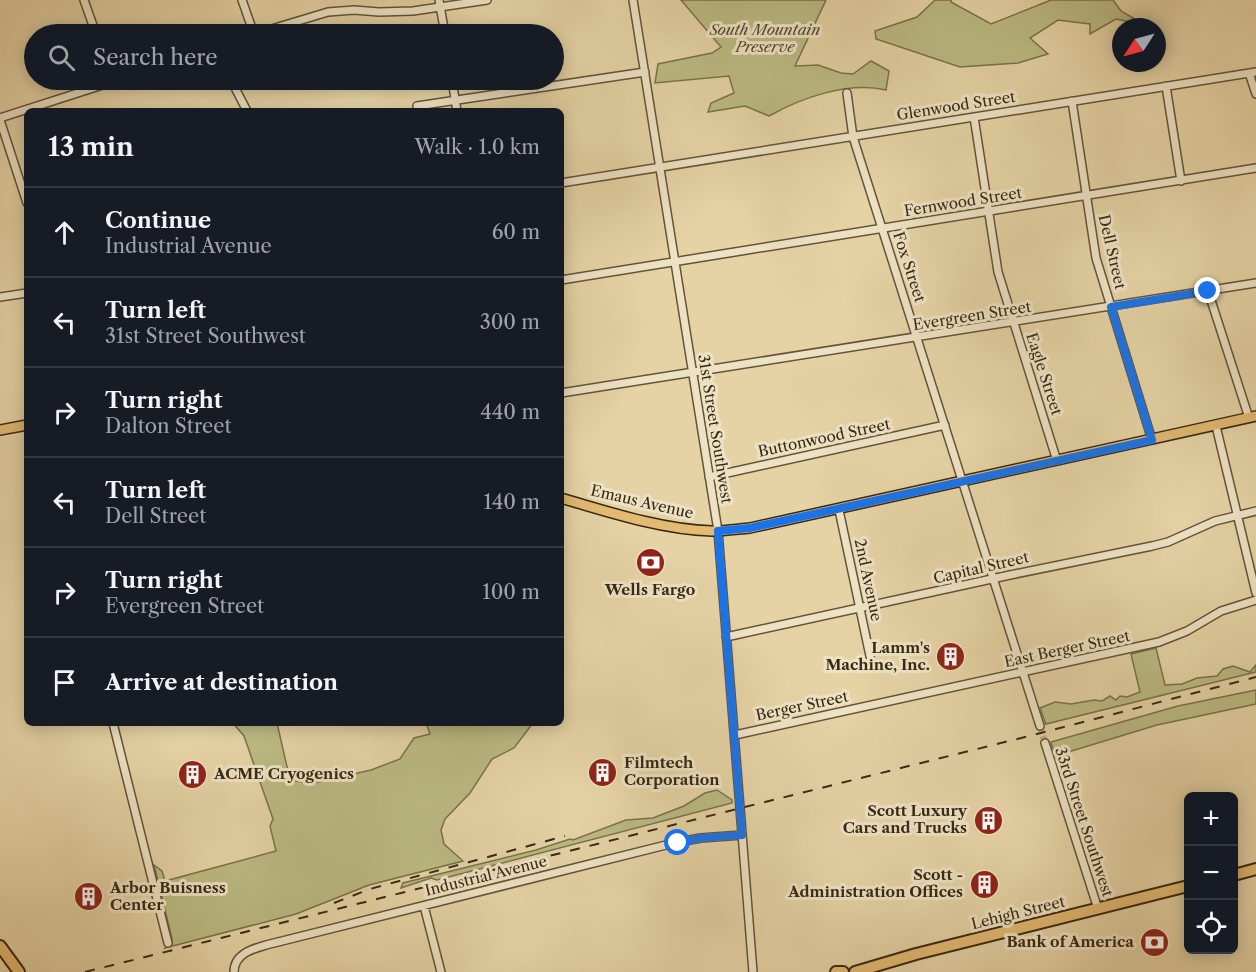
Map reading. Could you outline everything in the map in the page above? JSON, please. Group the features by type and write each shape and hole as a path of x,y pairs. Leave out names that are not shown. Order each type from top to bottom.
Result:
{"highway":[{"path":"1238,874 1256,869"},
{"name":"Lehigh Street","path":"855,972 916,954 1184,887"},
{"path":"0,946 19,972"},
{"path":"837,972 843,972"}],"main road":[{"name":"Emaus Avenue","path":"564,499 683,528 718,531 750,528 1252,417"},
{"path":"0,430 24,426"}],"street":[{"path":"84,0 92,24"},
{"path":"242,0 250,24"},
{"path":"344,0 347,10"},
{"path":"286,24 314,15 347,10 395,12 440,4 487,0"},
{"name":"31st Street Southwest","path":"633,0 718,531 753,972"},
{"path":"440,4 443,24"},
{"path":"564,85 645,72"},
{"path":"1252,72 1256,94"},
{"name":"Glenwood Street","path":"564,183 1252,72"},
{"path":"1166,86 1181,181"},
{"path":"32,108 84,90"},
{"path":"236,90 245,108"},
{"path":"453,90 456,108"},
{"path":"417,106 531,90"},
{"name":"Fox Street","path":"847,93 853,137 963,482"},
{"name":"Dell Street","path":"1072,101 1096,258 1152,440"},
{"path":"24,111 0,119 24,194"},
{"name":"Eagle Street","path":"974,117 998,272 1057,461"},
{"name":"Fernwood Street","path":"564,280 1256,168"},
{"name":"Evergreen Street","path":"564,393 1256,284"},
{"path":"1208,291 1252,417"},
{"path":"0,297 24,293"},
{"name":"Buttonwood Street","path":"709,477 945,425"},
{"path":"1216,426 1256,592"},
{"path":"963,482 1040,726"},
{"name":"2nd Avenue","path":"839,510 870,657"},
{"name":"Capital Street","path":"726,637 1152,546 1168,542 1215,521 1256,511"},
{"name":"East Berger Street","path":"876,704 1159,642 1187,631 1221,611 1256,600"},
{"name":"Berger Street","path":"735,735 876,704"},
{"path":"114,726 168,943"},
{"name":"33rd Street Southwest","path":"1045,743 1098,909"},
{"name":"Industrial Avenue","path":"234,972 234,967 240,957 249,950 267,945 678,843 701,838 742,835"},
{"path":"424,906 441,972"}],"green space":[{"name":"South Mountain Preserve","path":"681,0 826,0 795,66 818,65 841,73 853,74 871,61 889,71 886,90 856,88 825,93 795,103 769,116 745,106 708,112 711,103 734,93 729,76 655,83 658,64 712,53 721,47"},
{"path":"935,0 951,0 991,24 1051,0 1113,0 1121,11 1133,18 1112,18 1112,21 1090,34 1090,24 1058,20 1030,38 1048,54 1018,63 960,67 876,39 875,31 917,17"},
{"path":"1156,648 1165,685 1182,684 1197,678 1217,676 1223,669 1233,666 1250,672 1256,665 1256,672 1046,724 1040,708 1055,702 1071,704 1102,701 1110,696 1116,700 1120,696 1127,697 1140,692 1131,654"},
{"path":"1256,690 1256,704 1157,725 1055,756 1051,742 1178,706"},
{"path":"236,726 278,726 288,771 295,781 314,783 371,770 400,759 414,738 430,734 427,726 531,726 514,748 492,759 470,793 445,819 441,830 444,844 463,861 369,885 296,914 165,948 172,939 154,865 162,871 165,881 276,851 270,826 273,819 244,736"},
{"path":"717,790 732,800 732,803 437,880 431,878 401,888 403,883 573,840 626,820 653,818 684,806 705,793"}],"tunnel":[{"path":"1040,726 1045,743"}],"railway":[{"path":"85,972 1256,677"},
{"path":"334,903 370,889 565,836"}],"place":[{"name":"Wells Fargo","path":"650,563"},
{"name":"Lamm's Machine, Inc.","path":"951,657"},
{"name":"Filmtech Corporation","path":"603,772"},
{"name":"ACME Cryogenics","path":"193,774"},
{"name":"Scott Luxury Cars and Trucks","path":"988,820"},
{"name":"Scott - Administration Offices","path":"984,884"},
{"name":"Arbor Buisness Center","path":"89,897"},
{"name":"Bank of America","path":"1155,942"}],"route":[{"path":"678,843 701,838 742,835 718,531 750,528 1152,440 1111,307 1208,291"}]}
